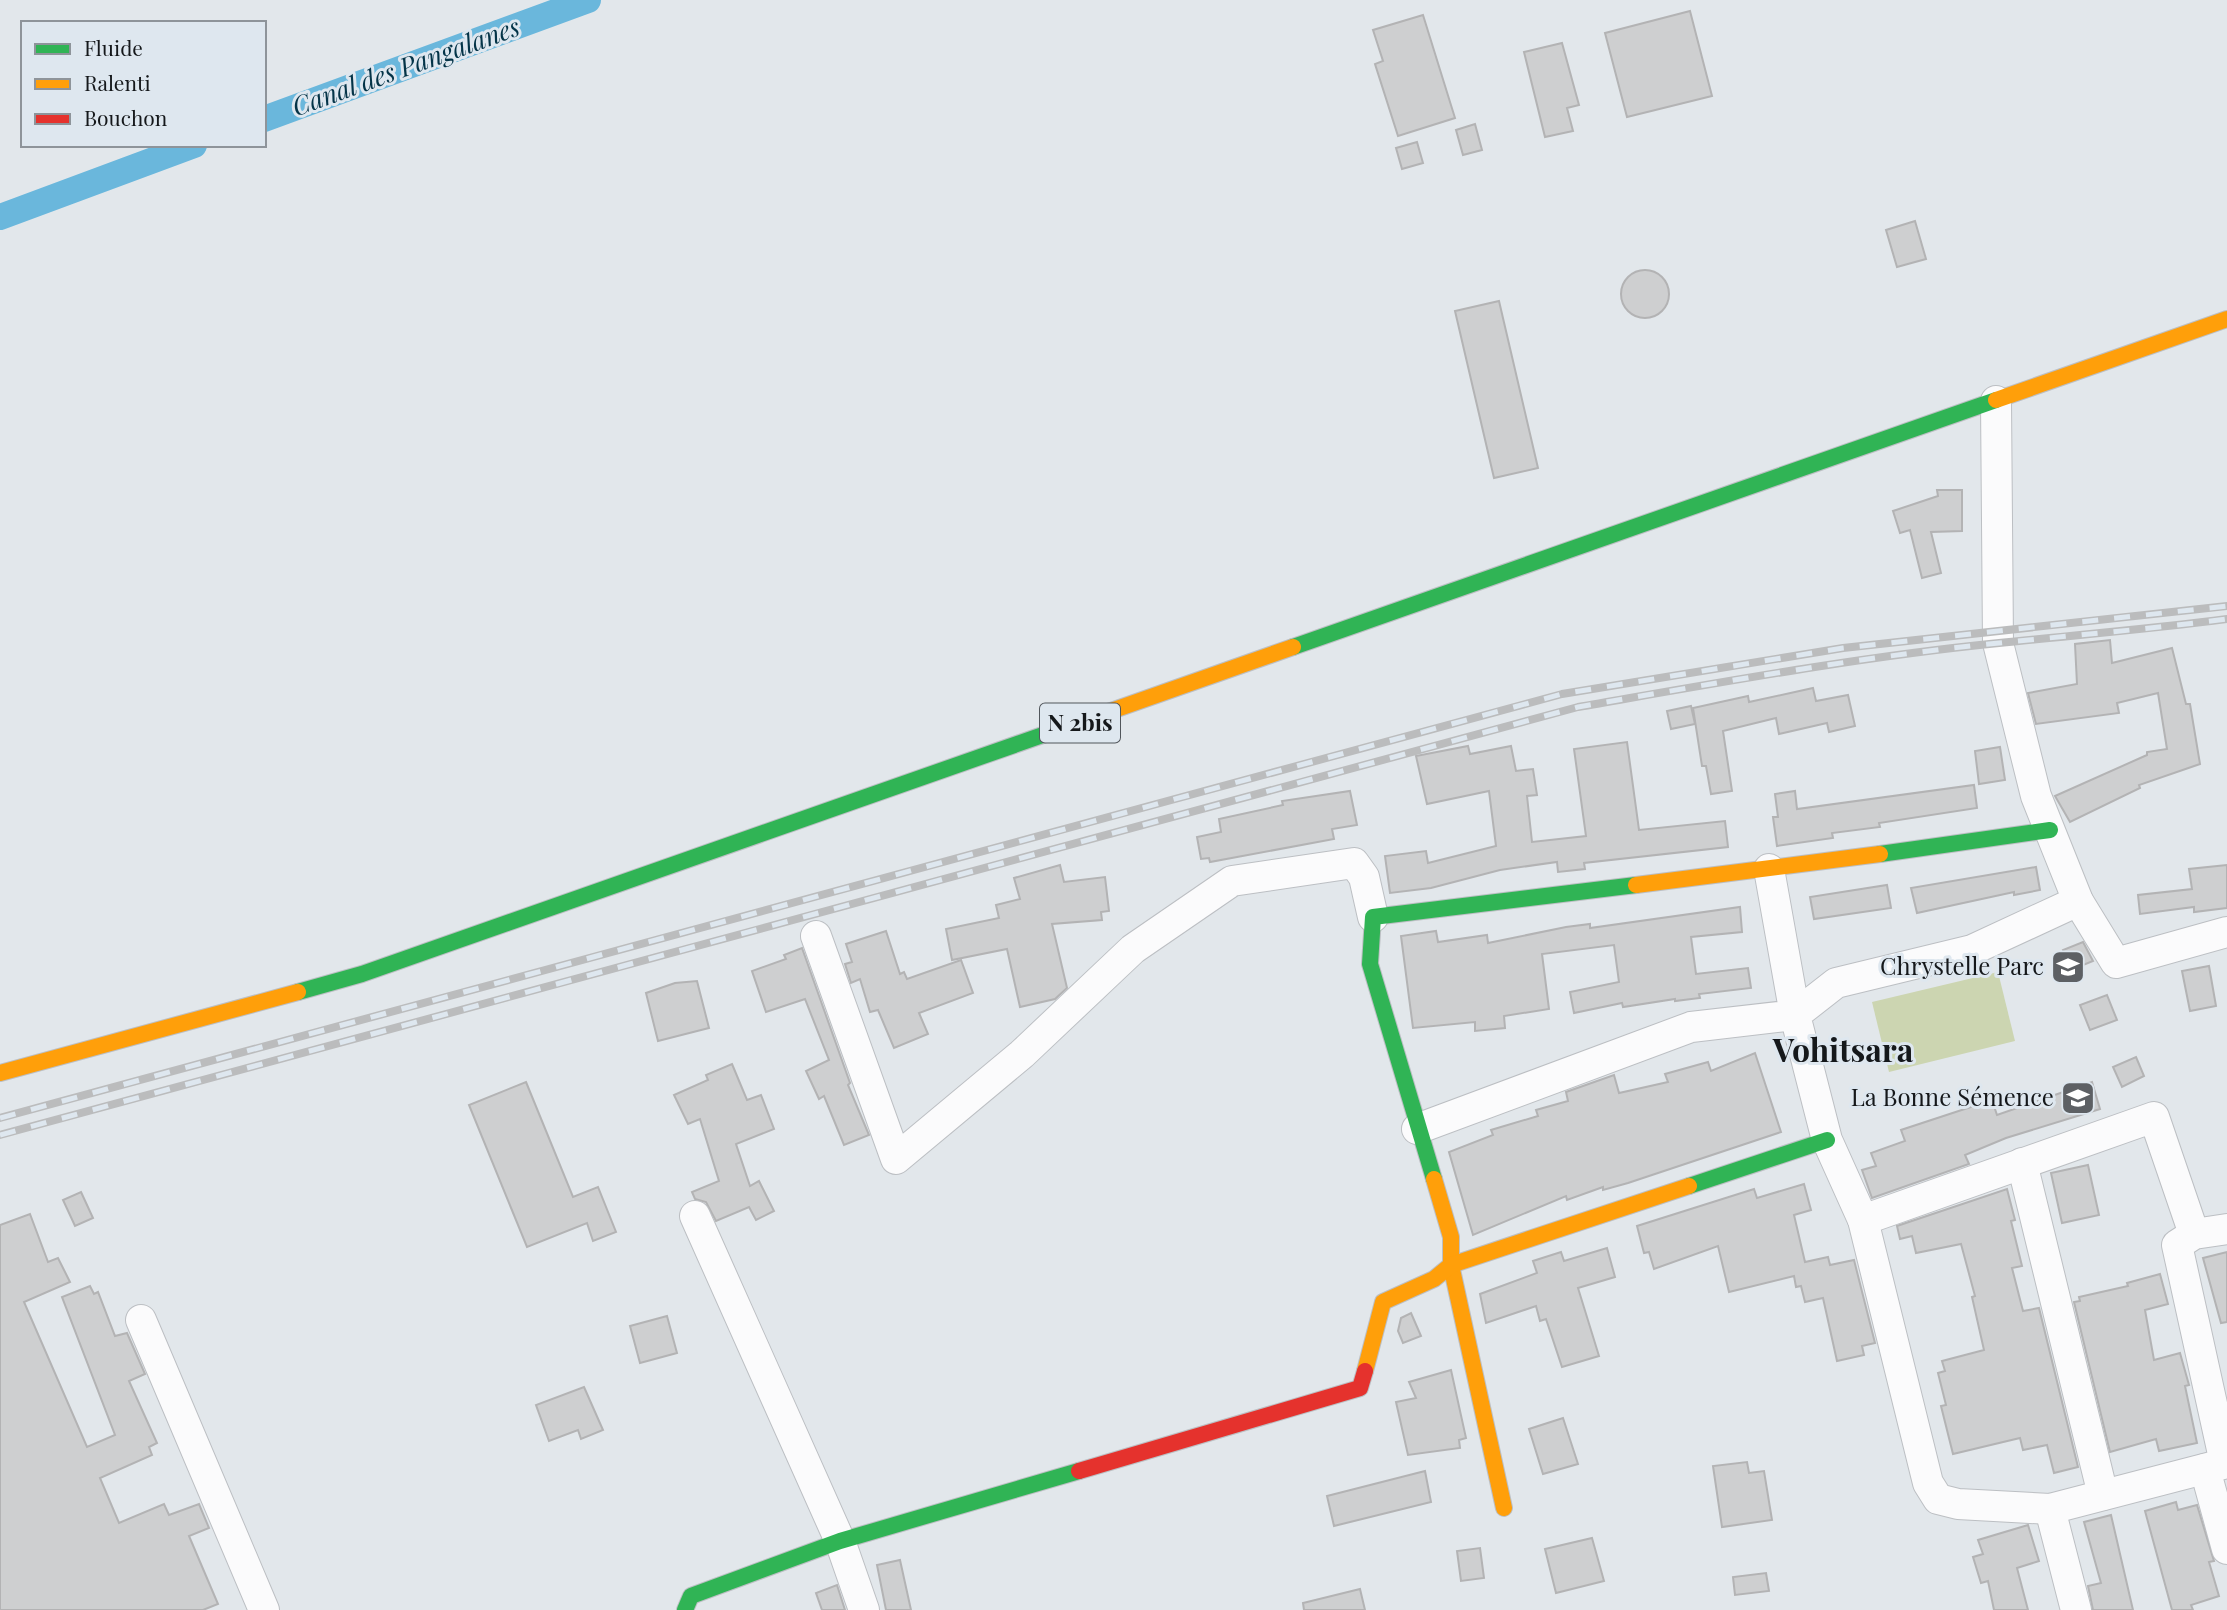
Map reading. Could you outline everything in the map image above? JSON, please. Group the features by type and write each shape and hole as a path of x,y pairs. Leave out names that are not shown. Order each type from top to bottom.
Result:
{"street":[{"name":"N 2bis","path":"0,1073 362,974 2227,318"},
{"path":"1996,401 1995,629 2036,796 2078,901 2116,964 2227,932"},
{"path":"1373,917 1769,869 2050,830"},
{"path":"816,936 896,1159 1022,1054 1133,949 1232,880 1354,863 1364,877 1373,917 1370,964 1451,1237 1451,1265 1504,1508"},
{"path":"1769,869 1795,1015 1827,1140 1863,1220 1928,1483 1938,1499 1958,1504 2050,1509 2219,1465"},
{"path":"1417,1129 1691,1027 1795,1015 1836,983 1972,950 2078,901"},
{"path":"1863,1220 2154,1117 2194,1234"},
{"path":"685,1610 691,1596 840,1541 1360,1388 1383,1302 1434,1279 1451,1265 1827,1140"},
{"path":"2022,1163 2103,1495"},
{"path":"695,1216 840,1541 864,1610"},
{"path":"2227,1230 2194,1234 2177,1245 2219,1465 2227,1549"},
{"path":"141,1320 264,1610"},
{"path":"2050,1509 2076,1610"}],"green space":[{"path":"1998,972 2015,1041 1889,1072 1872,1002"}],"building":[{"path":"1690,11 1712,96 1627,117 1605,33"},
{"path":"1423,15 1455,118 1398,136 1375,64 1383,61 1373,30"},
{"path":"1562,43 1579,105 1567,108 1573,131 1545,137 1524,52"},
{"path":"1475,124 1482,150 1463,155 1456,130"},
{"path":"1417,142 1423,163 1402,169 1396,148"},
{"path":"1915,221 1926,259 1897,267 1886,230"},
{"path":"1645,270 1662,277 1669,294 1662,311 1645,318 1628,311 1621,294 1628,277"},
{"path":"1499,301 1538,468 1494,478 1455,311"},
{"path":"1937,490 1962,490 1962,531 1931,532 1941,573 1922,578 1910,530 1900,533 1893,511 1938,496"},
{"path":"2110,640 2112,663 2172,648 2186,704 2190,704 2200,764 2139,785 2140,788 2070,822 2055,796 2147,755 2147,752 2167,749 2158,693 2117,703 2119,713 2036,724 2028,693 2077,684 2075,644"},
{"path":"1813,688 1816,701 1848,695 1855,726 1829,732 1827,723 1779,734 1776,718 1723,731 1732,791 1711,794 1706,766 1702,766 1693,708 1748,696 1749,702"},
{"path":"1691,706 1695,724 1671,729 1667,711"},
{"path":"1627,742 1639,830 1725,821 1728,847 1584,863 1585,869 1558,872 1557,862 1500,870 1431,888 1390,893 1385,856 1426,851 1428,863 1496,846 1489,791 1427,804 1416,756 1468,746 1470,754 1511,746 1516,771 1533,769 1537,795 1527,796 1532,842 1586,836 1574,749"},
{"path":"2000,747 2005,780 1979,784 1975,751"},
{"path":"1974,785 1977,808 1879,823 1880,827 1832,833 1833,838 1777,846 1773,817 1778,817 1775,794 1795,791 1797,809"},
{"path":"1350,791 1357,825 1332,829 1334,839 1210,862 1209,858 1201,859 1197,837 1221,832 1219,819 1283,805 1282,801"},
{"path":"1060,865 1064,882 1105,877 1109,911 1101,912 1102,920 1052,924 1067,988 1055,999 1020,1007 1007,949 952,960 946,929 999,918 996,905 1020,899 1014,878"},
{"path":"2227,865 2227,908 2194,912 2194,907 2140,914 2138,895 2192,889 2189,869"},
{"path":"2036,867 2040,890 2014,895 2014,892 1917,913 1911,888"},
{"path":"1887,885 1891,908 1814,919 1810,897"},
{"path":"1740,907 1742,932 1691,937 1696,974 1748,968 1751,988 1699,994 1700,998 1675,1001 1623,1007 1622,1003 1574,1013 1570,992 1619,982 1614,945 1542,954 1549,1009 1504,1016 1505,1028 1475,1031 1475,1022 1413,1028 1401,936 1436,931 1438,942 1487,935 1488,943 1566,927 1590,924 1590,928"},
{"path":"886,931 900,974 904,972 907,979 961,960 973,993 919,1013 928,1034 894,1048 878,1010 870,1012 860,979 851,983 845,964 852,962 846,944"},
{"path":"2083,942 2093,961 2071,970 2063,950"},
{"path":"802,948 850,1083 848,1085 869,1135 844,1145 824,1096 819,1099 806,1071 829,1060 805,999 766,1012 752,971 786,959 784,955"},
{"path":"2209,966 2216,1006 2190,1011 2182,971"},
{"path":"697,981 709,1028 658,1041 646,993 675,983"},
{"path":"2107,995 2117,1020 2090,1030 2080,1005"},
{"path":"1755,1053 1781,1132 1628,1183 1603,1190 1603,1187 1567,1200 1566,1196 1473,1235 1449,1152 1493,1135 1491,1130 1538,1116 1536,1110 1568,1101 1566,1092 1614,1075 1619,1093 1668,1082 1665,1074 1708,1062 1711,1071"},
{"path":"2136,1057 2144,1076 2122,1087 2113,1067"},
{"path":"732,1064 747,1100 761,1095 774,1129 736,1144 750,1186 759,1181 774,1211 756,1220 749,1207 716,1221 706,1202 695,1199 692,1192 719,1181 700,1119 688,1124 674,1095 708,1080 706,1075"},
{"path":"526,1082 573,1197 598,1187 616,1232 593,1241 587,1223 527,1247 469,1105"},
{"path":"2092,1082 2100,1109 2006,1138 1965,1155 1969,1164 1872,1198 1862,1170 1876,1166 1871,1153 1905,1141 1901,1130 1992,1100 1997,1115"},
{"path":"2088,1165 2099,1215 2062,1223 2051,1173"},
{"path":"1804,1184 1811,1210 1794,1215 1805,1262 1828,1257 1830,1265 1854,1260 1875,1343 1862,1346 1864,1355 1837,1361 1823,1298 1805,1302 1801,1286 1796,1287 1794,1276 1729,1292 1718,1246 1654,1269 1649,1252 1644,1253 1637,1226 1754,1189 1757,1198"},
{"path":"2007,1189 2015,1220 2011,1221 2022,1266 2012,1268 2023,1311 2039,1308 2078,1467 2054,1473 2047,1445 2023,1450 2020,1438 1953,1454 1941,1406 1946,1405 1938,1373 1945,1371 1942,1361 1984,1350 1972,1297 1975,1296 1961,1244 1916,1253 1912,1236 1900,1239 1897,1226"},
{"path":"81,1192 93,1218 75,1226 63,1200"},
{"path":"30,1214 48,1262 58,1258 70,1282 24,1302 87,1447 115,1435 62,1297 90,1286 94,1294 98,1292 115,1336 127,1333 145,1374 129,1381 157,1443 149,1447 152,1455 100,1478 119,1523 164,1504 169,1515 199,1504 209,1528 189,1536 218,1604 203,1610 0,1610 0,1225"},
{"path":"1607,1248 1615,1277 1578,1288 1599,1356 1562,1367 1546,1319 1540,1321 1536,1306 1486,1323 1480,1294 1537,1273 1533,1261 1561,1252 1564,1261"},
{"path":"2227,1252 2227,1322 2221,1323 2203,1258"},
{"path":"2160,1274 2168,1304 2145,1310 2154,1360 2180,1353 2189,1385 2185,1386 2197,1443 2159,1451 2156,1439 2110,1452 2074,1302 2080,1301 2079,1297 2128,1286 2127,1283"},
{"path":"1411,1313 1421,1336 1403,1343 1398,1331 1401,1318"},
{"path":"667,1316 677,1353 640,1363 630,1326"},
{"path":"1451,1370 1466,1438 1459,1440 1460,1448 1408,1455 1396,1402 1416,1398 1409,1382"},
{"path":"584,1387 603,1430 581,1439 578,1430 549,1441 536,1405"},
{"path":"1563,1418 1578,1464 1543,1474 1529,1429"},
{"path":"1747,1462 1749,1473 1764,1471 1772,1520 1722,1527 1713,1466"},
{"path":"1425,1471 1431,1502 1334,1526 1327,1496"},
{"path":"2176,1502 2178,1510 2197,1505 2214,1561 2209,1562 2219,1596 2191,1605 2193,1610 2172,1610 2145,1511"},
{"path":"2111,1515 2133,1610 2093,1610 2088,1586 2101,1583 2084,1522"},
{"path":"2028,1525 2039,1561 2017,1568 2028,1610 1994,1610 1988,1581 1981,1583 1973,1557 1983,1554 1978,1540"},
{"path":"1592,1538 1604,1581 1556,1593 1545,1549"},
{"path":"1480,1548 1484,1578 1461,1581 1457,1551"},
{"path":"900,1560 911,1610 886,1610 877,1565"},
{"path":"1766,1573 1769,1591 1735,1595 1733,1577"},
{"path":"837,1585 845,1610 822,1610 816,1593"},
{"path":"1360,1589 1365,1610 1304,1610 1303,1603"}],"waterway":[{"name":"Canal des Pangalanes","path":"266,118 588,0"},
{"name":"Canal des Pangalanes","path":"0,217 189,147"}],"railway":[{"path":"0,1118 1562,694 1843,648 2227,606"},
{"path":"0,1135 1578,707 1893,656 2227,619"}],"traffic: fast":[{"path":"1293,647 1996,400"},
{"path":"298,992 362,974 1074,724"},
{"path":"1880,854 2050,830"},
{"path":"1434,1179 1370,964 1373,917 1636,885"},
{"path":"1689,1186 1827,1140"},
{"path":"685,1610 691,1596 840,1541 1079,1471"}],"traffic: slow":[{"path":"1996,400 2227,319"},
{"path":"1074,724 1293,647"},
{"path":"1636,885 1880,854"},
{"path":"0,1073 298,992"},
{"path":"1434,1179 1451,1237 1451,1265 1504,1508"},
{"path":"1365,1371 1383,1302 1434,1279 1451,1265 1689,1186"}],"traffic: jam":[{"path":"1079,1471 1360,1388 1365,1371"}],"place":[{"name":"Chrystelle Parc","path":"2068,967"},
{"name":"La Bonne Sémence","path":"2078,1098"}],"district":[{"name":"Vohitsara","path":"1843,1051"}]}
